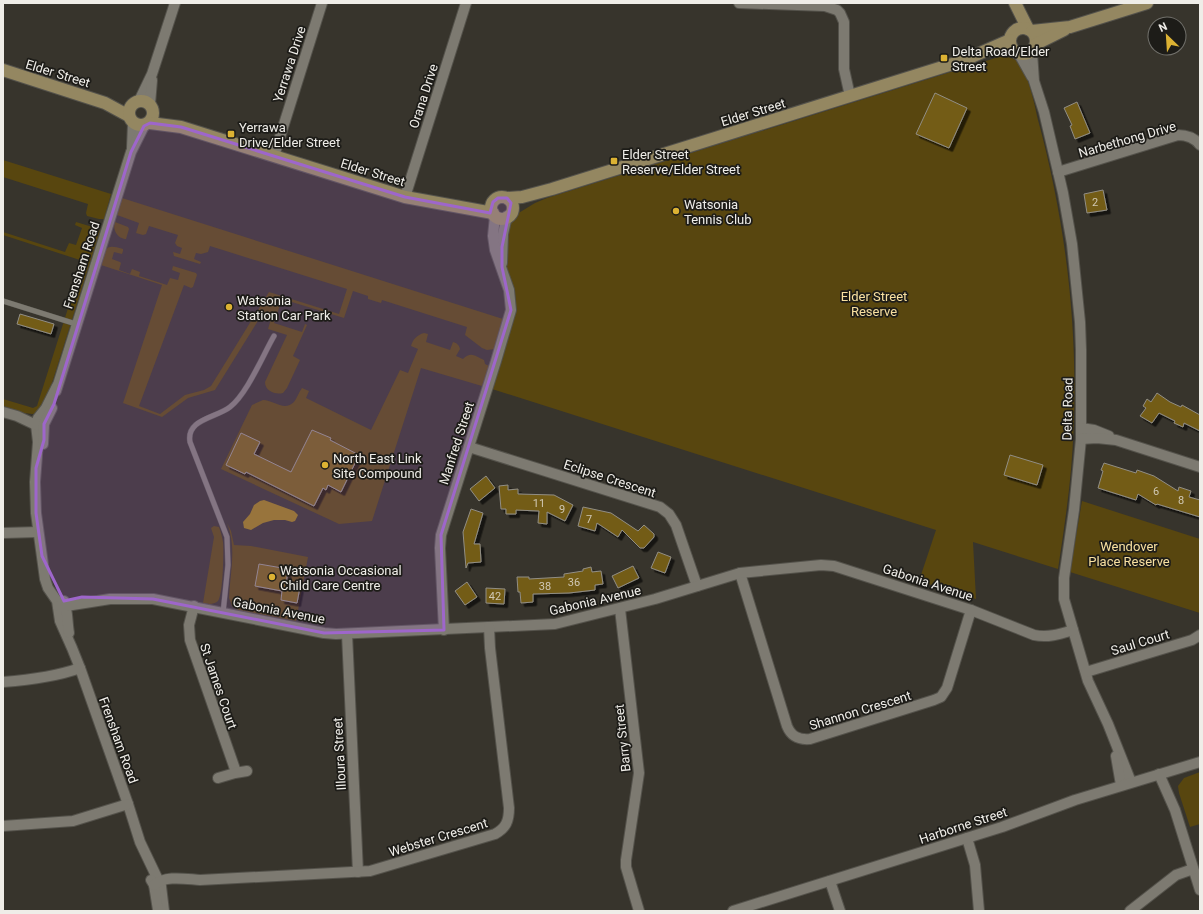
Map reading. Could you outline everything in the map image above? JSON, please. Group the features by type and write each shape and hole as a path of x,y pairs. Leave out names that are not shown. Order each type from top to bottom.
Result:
{"street":[{"name":"Frensham Road","path":"164,911 158,884 147,874 140,842 128,804 80,668 60,621 63,604 48,588 45,579 38,532 35,497 36,468 44,440 39,422 51,412 57,386 131,152 152,74 175,3"},
{"name":"Yerrawa Drive","path":"274,156 322,3"},
{"name":"Orana Drive","path":"405,197 466,3"},
{"path":"739,3 825,6 837,10 844,22 844,69 850,96"},
{"path":"1015,3 1030,30 1036,37 1034,48"},
{"path":"1015,3 1014,44 1023,54 1070,27 1147,3"},
{"path":"1014,44 1021,28 1030,30 1070,27"},
{"name":"Elder Street","path":"507,198 522,197 552,189 1014,44"},
{"name":"Delta Road","path":"1014,44 1034,81 1044,112 1058,172 1072,244 1080,322 1081,428 1075,503 1064,578 1064,599 1091,688 1111,732 1126,784"},
{"name":"Delta Road","path":"1034,48 1034,81"},
{"name":"Elder Street","path":"3,70 405,197 444,204 493,210"},
{"name":"Narbethong Drive","path":"1058,172 1178,135 1190,137 1200,145"},
{"name":"Elder Street","path":"509,215 552,189"},
{"path":"498,198 507,198 512,206 509,215 501,218 493,210 498,198"},
{"name":"Manfred Street","path":"444,630 440,541 511,310 510,296 502,267 495,250 493,236 493,210"},
{"name":"Manfred Street","path":"502,267 503,234 509,215"},
{"path":"3,412 39,422"},
{"path":"1081,428 1103,432 1116,440"},
{"path":"1080,440 1097,438 1116,440 1200,466"},
{"name":"Eclipse Crescent","path":"468,446 660,507 669,514 676,525 697,586"},
{"path":"3,533 38,532"},
{"name":"Gabonia Avenue","path":"63,604 70,598 82,597 110,599 153,599 324,633 347,634 444,630 555,624 661,598 740,573 812,566 834,566 972,610 1042,637 1058,635 1073,630"},
{"name":"Shannon Crescent","path":"740,573 787,726 792,734 803,740 810,740 919,706 941,697 947,688 972,610"},
{"name":"St James Court","path":"194,606 189,625 190,640 236,772"},
{"name":"Barry Street","path":"620,608 639,774 626,867 640,911"},
{"name":"Webster Crescent","path":"158,884 200,880 358,872 382,868 501,831 507,823 509,808 490,648 489,627"},
{"name":"Illoura Street","path":"347,634 358,872"},
{"name":"Saul Court","path":"1086,672 1192,640 1200,635"},
{"path":"3,682 58,676 80,668"},
{"name":"Harborne Street","path":"733,911 1002,827 1075,800 1200,762"},
{"path":"218,778 236,772 247,771"},
{"path":"1164,773 1200,890"},
{"path":"3,826 73,821 128,804"},
{"path":"967,838 974,865 979,911"},
{"path":"1130,911 1176,875 1193,869"},
{"path":"830,881 840,911"},
{"name":"Frensham Road","path":"158,884 156,901 158,911"}],"lane":[{"path":"3,301 76,324"},
{"path":"222,612 228,565 227,536 190,442 190,432 196,424 223,411 234,403 246,388 274,336"}],"highlighted area":[{"path":"150,123 181,127 405,197 490,213 493,202 498,198 507,198 511,203 502,247 502,267 511,310 441,535 444,630 324,633 153,599 82,597 64,601 42,556 36,513 36,468 44,440 44,424 54,404 131,152 144,126"}],"green space":[{"name":"Elder Street Reserve","path":"1002,56 1009,57 1019,63 1031,90 1058,206 1070,294 1073,337 1074,426 1070,482 1058,569 973,542 976,599 919,581 936,530 492,389 516,311 515,293 505,262 508,227 512,219 517,214 535,203 547,198"},
{"path":"3,160 111,194 104,219 87,216 86,213 88,204 3,177"},
{"path":"122,198 503,319 495,349 487,350 482,348 465,335 467,327 382,300 381,303 368,299 368,296 353,291 344,318 282,299 274,323 302,332 305,324 307,325 293,356 300,360 287,388 283,393 271,392 265,385 265,382 287,335 268,329 271,319 261,316 215,390 188,398 162,417 123,403 162,285 101,265 105,251 109,247 123,249 122,254 114,252 112,259 121,263 119,270 130,274 132,269 140,272 139,276 167,285 170,278 178,280 180,273 172,270 173,266 196,273 197,275 193,287 191,288 184,285 139,406 160,414 185,395 204,390 211,386 269,292 339,314 347,289 210,246 208,252 201,254 196,253 194,259 201,262 200,264 174,256 173,252 180,254 182,248 177,246 175,243 178,235 149,226 146,234 143,235 136,233 139,223 117,215"},
{"path":"76,222 96,228 100,231 46,402 35,414 21,412 3,406 3,399 33,408 37,406 83,261 3,235 3,232 65,252 69,243 76,245 82,228 75,225"},
{"path":"115,222 128,227 129,229 126,239 123,239 116,234 114,228"},
{"path":"424,333 428,334 426,342 450,350 454,342 458,344 460,349 456,356 463,359 468,355 473,355 484,360 485,364 489,366 482,386 421,368 372,521 339,524 221,469 252,405 263,400 267,400 283,406 290,405 294,402 302,388 309,391 306,398 371,430 400,370 408,373 418,349 411,346 413,341 417,336"},
{"name":"Wendover Place Reserve","path":"1082,501 1200,539 1200,613 1070,572"},
{"path":"227,523 231,531 234,545 251,546 308,557 296,621 238,610 232,606 229,598 232,560 232,542","holes":["259,564 288,569 286,585 300,588 297,603 281,600 282,591"]},
{"path":"214,526 219,527 223,542 223,573 220,597 218,601 209,604 203,603 214,537 211,528"},
{"path":"1200,772 1200,824 1190,827 1178,786 1184,778"}],"shaded area":[{"path":"264,500 294,511 298,515 295,521 274,520 263,523 251,530 244,528 243,522 250,514 254,505"}],"building":[{"path":"935,93 967,108 949,148 916,134"},
{"path":"1077,102 1090,133 1075,139 1070,126 1072,125 1064,108"},
{"path":"1103,190 1107,210 1087,213 1084,194"},
{"path":"20,314 54,324 51,334 17,324"},
{"path":"1157,393 1170,402 1181,407 1182,405 1200,415 1200,431 1184,423 1183,427 1159,413 1152,423 1140,416 1146,408 1143,406 1147,399 1151,402"},
{"name":"North East Link Site Compound","path":"312,430 331,438 330,440 359,455 341,492 328,485 326,490 323,488 314,506 246,472 245,474 226,465 241,433 260,442 254,454 291,472"},
{"path":"1010,455 1043,465 1037,485 1004,475"},
{"path":"1104,463 1136,473 1137,470 1154,476 1178,491 1179,487 1191,491 1189,497 1200,500 1200,517 1157,504 1156,505 1138,494 1136,500 1098,488 1103,471 1101,470"},
{"path":"486,476 495,488 479,501 470,489"},
{"path":"508,485 508,490 518,489 518,494 554,495 573,505 565,521 547,512 547,524 538,523 539,511 516,510 516,514 506,514 506,509 501,509 499,486"},
{"path":"583,507 611,513 638,531 644,525 654,534 654,537 644,548 640,548 622,530 618,537 597,523 595,531 578,526"},
{"path":"471,509 483,513 474,544 480,544 481,562 468,563 466,568 463,532"},
{"path":"658,552 671,557 665,573 651,568"},
{"name":"Watsonia Occasional Child Care Centre","path":"259,564 288,569 286,585 300,587 297,603 281,600 282,591 255,586"},
{"path":"633,566 639,578 618,588 612,576"},
{"path":"591,567 592,572 601,571 603,584 595,585 595,590 569,593 533,594 533,602 521,603 520,592 518,592 517,577 529,577 529,579 564,577 564,574 583,571 583,569"},
{"path":"467,582 477,597 465,605 455,591"},
{"path":"486,588 505,589 504,604 486,603"}],"place":[{"name":"Delta Road/Elder Street","path":"944,58"},
{"name":"Yerrawa Drive/Elder Street","path":"231,134"},
{"name":"Elder Street Reserve/Elder Street","path":"614,161"},
{"name":"Watsonia Tennis Club","path":"676,211"},
{"name":"Watsonia Station Car Park","path":"229,307"},
{"name":"North East Link Site Compound","path":"325,465"},
{"name":"Watsonia Occasional Child Care Centre","path":"272,577"}]}
